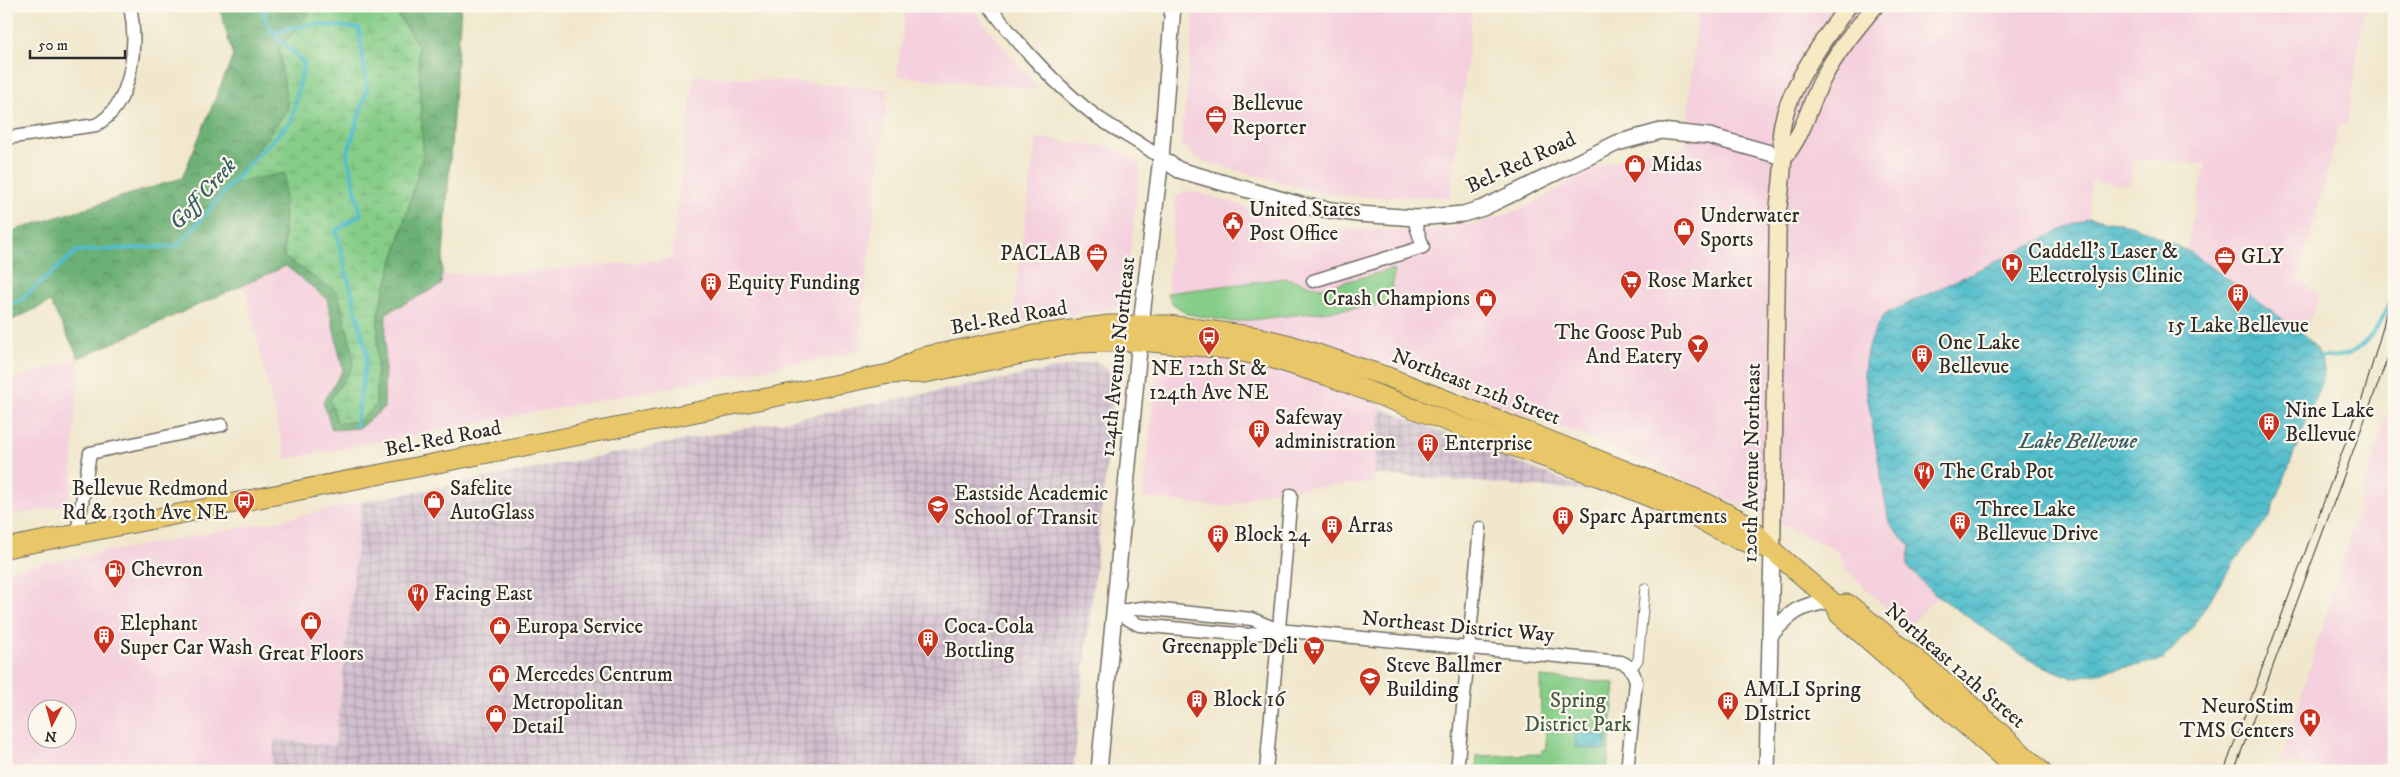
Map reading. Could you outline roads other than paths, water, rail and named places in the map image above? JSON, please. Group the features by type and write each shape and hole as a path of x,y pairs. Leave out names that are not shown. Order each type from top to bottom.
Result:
{"main road":[{"name":"120th Avenue Northeast","path":"1772,550 1778,211 1784,157 1781,135 1785,118 1799,82 1824,39 1848,6"},
{"path":"1784,157 1798,140 1821,83 1835,57 1875,6"},
{"name":"Northeast 12th Street","path":"1141,332 1290,345 1388,377 1702,501 1746,523 1772,550 1833,602 1839,614 2018,771"},
{"name":"Bel-Red Road","path":"6,548 889,374 926,373 1141,332"},
{"name":"Northeast 12th Street","path":"1228,341 1614,482 1678,509 1739,540 1772,550"},
{"name":"Northeast 12th Street","path":"1833,602 1848,604 1952,687 2041,771"}],"street":[{"path":"6,138 96,125 108,119 116,109 123,94 133,46 133,25 130,6"},
{"path":"988,6 1036,63 1058,84 1094,114 1161,158"},
{"name":"124th Avenue Northeast","path":"1099,771 1141,332 1161,158 1173,6"},
{"name":"Bel-Red Road","path":"1161,158 1179,170 1295,204 1358,214 1416,218 1464,214 1484,208 1617,143 1661,131 1709,136 1784,157"},
{"path":"1313,281 1423,247 1416,226 1416,218"},
{"path":"77,534 90,453 222,425"},
{"path":"1266,771 1292,496"},
{"path":"1457,771 1480,528"},
{"name":"120th Avenue Northeast","path":"1767,771 1772,550"},
{"path":"1627,771 1636,682 1633,666 1638,660 1645,588"},
{"path":"1770,635 1787,615 1800,607 1833,602"},
{"name":"Northeast District Way","path":"1115,612 1139,625 1249,635 1278,630 1621,662 1633,666"}],"water":[{"name":"Lake Bellevue","path":"2089,217 2135,226 2192,253 2307,337 2321,357 2324,375 2270,516 2234,562 2193,626 2163,660 2072,678 2029,660 1931,591 1907,566 1910,546 1889,523 1864,376 1869,343 1876,328 1886,314"},
{"path":"1576,733 1607,736 1605,750 1575,747"}],"waterway":[{"path":"260,6 272,32 312,24 359,28 367,89 347,155 361,214 336,231 367,354 356,426"},
{"name":"Goff Creek","path":"6,303 18,302 77,251 178,246 246,167 292,120 304,63 272,32"},
{"path":"2321,357 2344,355 2361,346 2381,320 2394,292"}],"tram line":[{"path":"2224,771 2363,396 2383,327 2394,271"},
{"path":"2234,771 2394,341"}],"place":[{"name":"Bellevue Reporter","path":"1216,135"},
{"name":"Midas","path":"1635,184"},
{"name":"United States Post Office","path":"1233,241"},
{"name":"Underwater Sports","path":"1684,247"},
{"name":"PACLAB","path":"1097,273"},
{"name":"GLY","path":"2225,276"},
{"name":"Caddell’s Laser & Electrolysis Clinic","path":"2012,283"},
{"name":"Rose Market","path":"1631,300"},
{"name":"Equity Funding","path":"711,302"},
{"name":"15 Lake Bellevue","path":"2238,313"},
{"name":"Crash Champions","path":"1486,318"},
{"name":"NE 12th St & 124th Ave NE","path":"1209,356"},
{"name":"The Goose Pub And Eatery","path":"1698,364"},
{"name":"One Lake Bellevue","path":"1922,374"},
{"name":"Nine Lake Bellevue","path":"2269,442"},
{"name":"Safeway administration","path":"1259,449"},
{"name":"Enterprise","path":"1428,463"},
{"name":"The Crab Pot","path":"1924,491"},
{"name":"Bellevue Redmond Rd & 130th Ave NE","path":"244,520"},
{"name":"Safelite AutoGlass","path":"434,520"},
{"name":"Eastside Academic School of Transit","path":"938,525"},
{"name":"Sparc Apartments","path":"1563,536"},
{"name":"Three Lake Bellevue Drive","path":"1960,541"},
{"name":"Arras","path":"1332,545"},
{"name":"Block 24","path":"1218,554"},
{"name":"Chevron","path":"115,589"},
{"name":"Facing East","path":"418,613"},
{"name":"Great Floors","path":"311,641"},
{"name":"Europa Service","path":"500,646"},
{"name":"Elephant Super Car Wash","path":"104,655"},
{"name":"Coca-Cola Bottling","path":"928,658"},
{"name":"Greenapple Deli","path":"1314,666"},
{"name":"Mercedes Centrum","path":"499,694"},
{"name":"Steve Ballmer Building","path":"1370,697"},
{"name":"Block 16","path":"1197,719"},
{"name":"AMLI Spring DIstrict","path":"1728,721"},
{"name":"Metropolitan Detail","path":"496,734"},
{"name":"NeuroStim TMS Centers","path":"2310,738"}],"park label":[{"name":"Spring District Park","path":"1578,713"}]}
